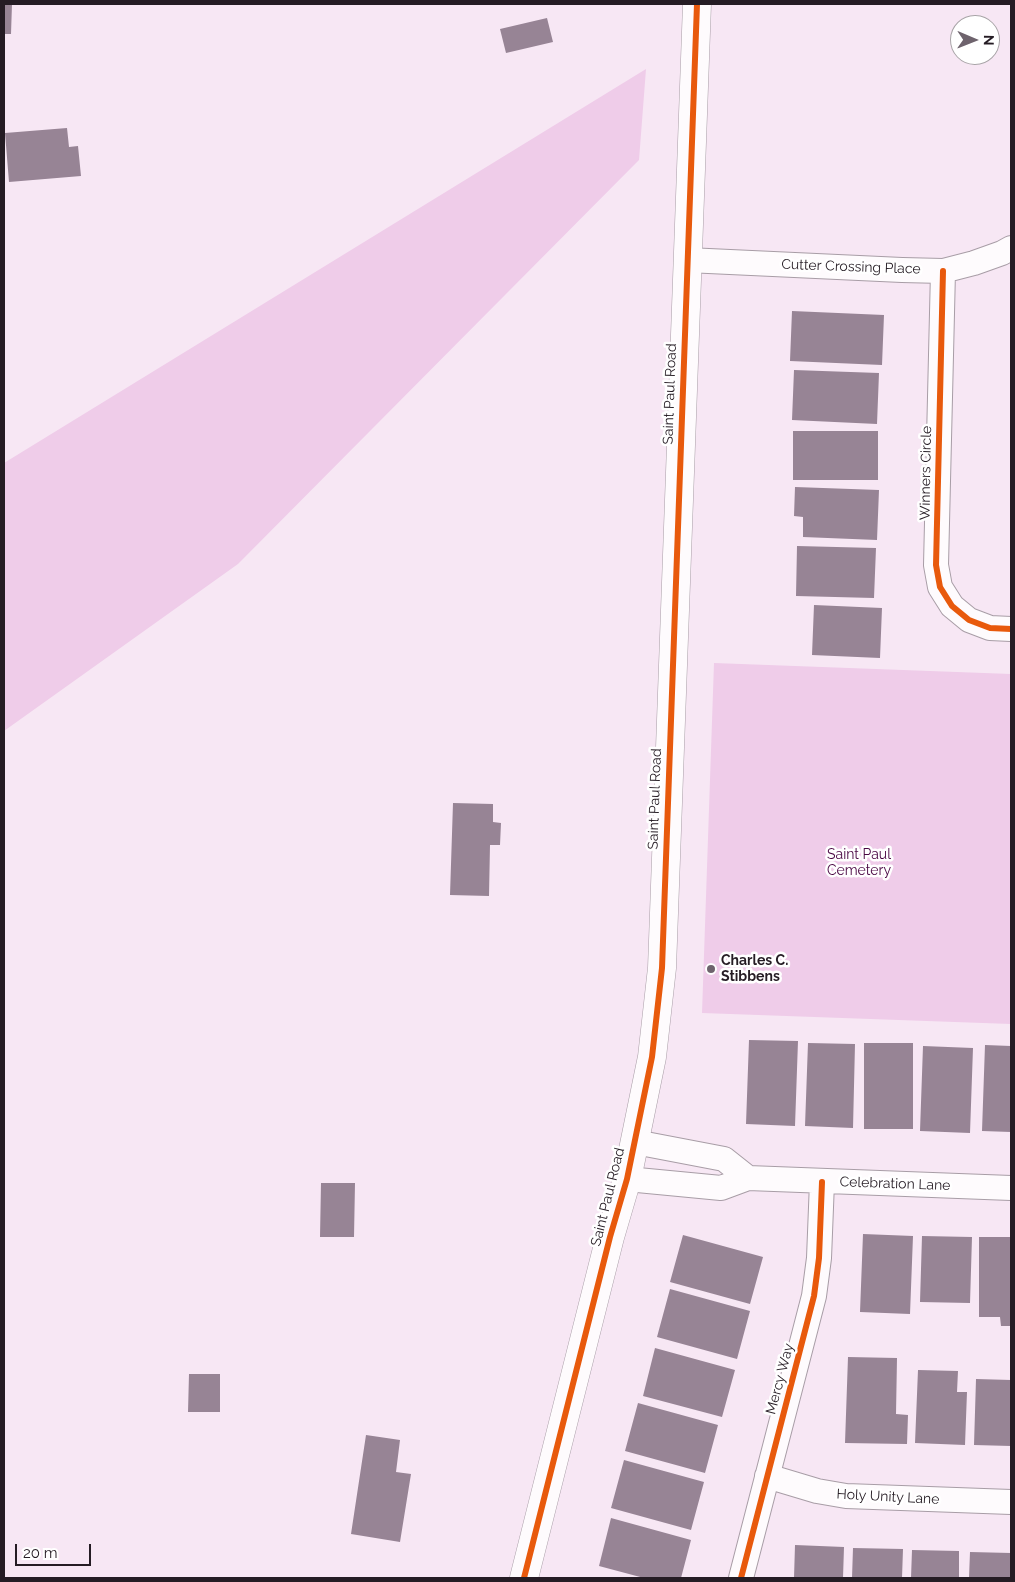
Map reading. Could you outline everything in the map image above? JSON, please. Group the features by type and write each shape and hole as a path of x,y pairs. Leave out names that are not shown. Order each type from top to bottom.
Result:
{"street":[{"name":"Saint Paul Road","path":"524,1578 627,1178 652,1058 662,968 696,4"},
{"name":"Cutter Crossing Place","path":"687,260 943,271 974,263 1011,248"},
{"name":"Winners Circle","path":"943,271 936,566 940,587 952,606 969,620 990,628 1011,629"},
{"path":"635,1142 724,1159 748,1178"},
{"name":"Celebration Lane","path":"627,1178 721,1188 748,1178 1011,1188"},
{"name":"Mercy Way","path":"741,1578 814,1296 819,1258 822,1182"},
{"name":"Holy Unity Lane","path":"768,1476 817,1491 846,1496 1011,1502"}],"green space":[{"path":"646,69 639,160 238,564 4,731 4,463"},
{"name":"Saint Paul Cemetery","path":"714,663 1011,674 1011,1024 702,1013"}],"building":[{"path":"4,4 12,4 11,34 4,34"},
{"path":"547,18 553,42 506,53 500,29"},
{"path":"67,128 69,147 78,146 81,176 9,182 5,133"},
{"path":"792,311 884,315 882,365 790,361"},
{"path":"794,370 879,373 877,424 792,420"},
{"path":"793,431 878,431 878,480 793,480"},
{"path":"795,487 879,490 877,540 803,537 803,517 794,516"},
{"path":"797,546 876,548 874,598 796,596"},
{"path":"814,605 882,608 880,658 812,655"},
{"path":"453,803 493,804 493,822 501,823 500,845 490,845 489,896 450,895"},
{"path":"749,1040 798,1041 795,1126 746,1124"},
{"path":"808,1043 855,1044 853,1128 805,1126"},
{"path":"864,1043 913,1043 913,1129 864,1129"},
{"path":"985,1045 1011,1046 1011,1132 982,1131"},
{"path":"923,1046 973,1048 970,1133 920,1131"},
{"path":"321,1183 355,1183 354,1237 320,1237"},
{"path":"863,1234 913,1236 910,1314 860,1312"},
{"path":"683,1235 763,1257 750,1304 670,1282"},
{"path":"922,1236 972,1237 970,1303 920,1302"},
{"path":"979,1237 1011,1237 1011,1326 1001,1326 1000,1317 979,1317"},
{"path":"670,1289 750,1311 737,1359 657,1337"},
{"path":"655,1348 735,1370 722,1417 643,1396"},
{"path":"848,1357 897,1358 896,1414 908,1415 907,1444 845,1443"},
{"path":"918,1370 958,1371 957,1392 967,1392 965,1445 915,1443"},
{"path":"189,1374 220,1374 220,1412 188,1412"},
{"path":"976,1379 1011,1380 1011,1446 974,1445"},
{"path":"638,1403 718,1425 705,1473 625,1451"},
{"path":"366,1435 400,1440 396,1472 411,1474 400,1542 351,1534"},
{"path":"624,1460 704,1482 691,1530 611,1508"},
{"path":"611,1518 691,1540 681,1578 644,1578 599,1566"},
{"path":"795,1545 844,1547 843,1578 794,1578"},
{"path":"853,1548 903,1549 902,1578 852,1578"},
{"path":"912,1550 959,1551 959,1578 911,1578"},
{"path":"970,1552 1011,1553 1011,1578 969,1578"}],"cycle path":[{"path":"524,1578 610,1237 627,1179 652,1057 662,968 697,4"},
{"path":"943,271 936,565 940,587 952,606 969,620 990,628 1011,629"},
{"path":"741,1578 814,1296 819,1258 822,1182"}],"place":[{"name":"Charles C. Stibbens","path":"711,969"}]}
